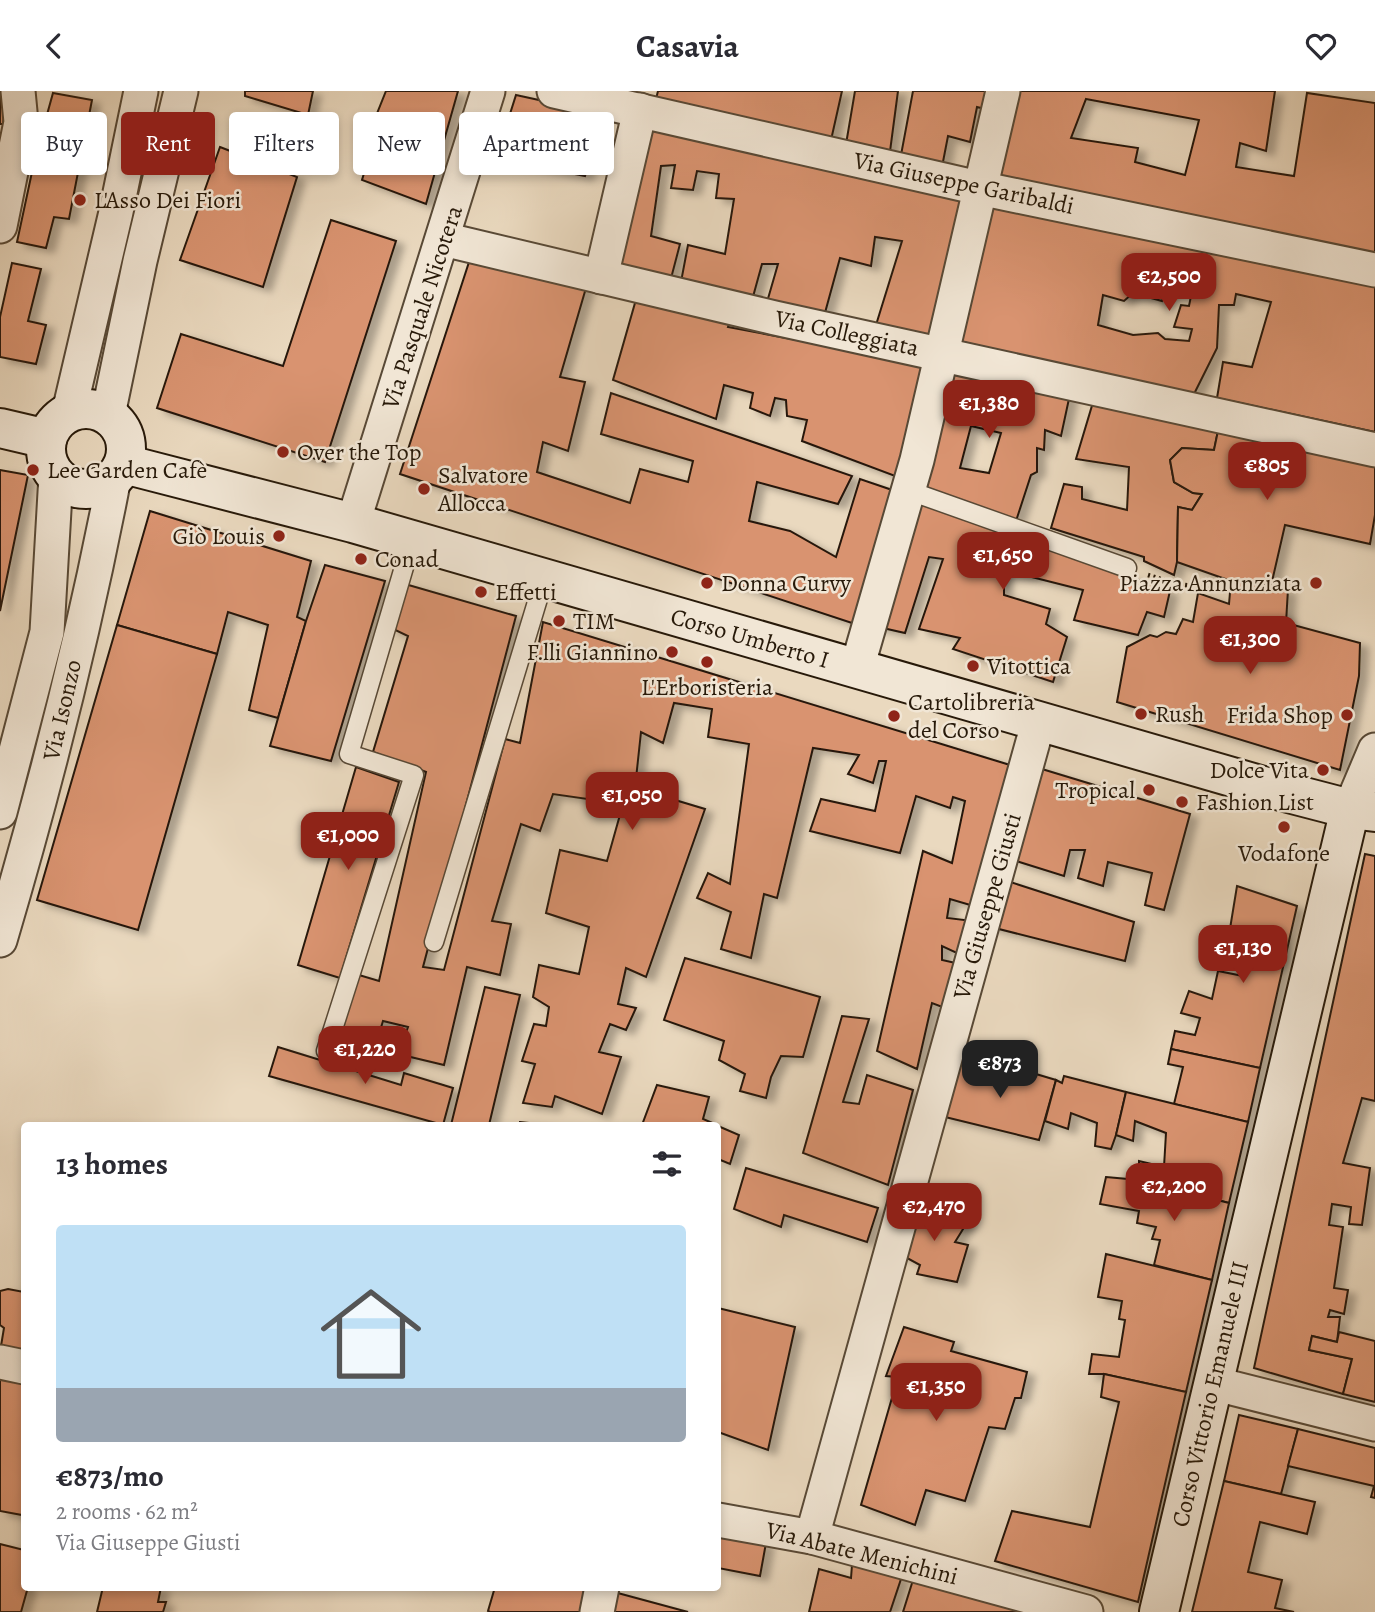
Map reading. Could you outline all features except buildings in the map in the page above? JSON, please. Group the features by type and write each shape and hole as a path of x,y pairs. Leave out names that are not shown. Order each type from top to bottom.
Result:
{"street":[{"path":"0,226 21,123 18,91"},
{"name":"Via Isonzo","path":"0,812 47,632 57,442 116,212 141,91"},
{"path":"108,415 140,261 181,91"},
{"name":"Via Pasquale Nicotera","path":"353,523 488,91"},
{"name":"Via Giuseppe Garibaldi","path":"554,91 979,188 1375,269"},
{"path":"857,669 917,460 1003,91"},
{"path":"601,277 640,110"},
{"name":"Via Colleggiata","path":"443,239 761,315 1375,450"},
{"path":"82,408 96,409 108,415 123,431 127,453 119,471 103,485 91,489 66,484 57,442 82,408"},
{"path":"0,428 57,442"},
{"name":"Via Isonzo","path":"0,940 36,821 119,471"},
{"name":"Corso Umberto I","path":"119,471 353,523 1362,811"},
{"name":"Via Giuseppe Giusti","path":"812,1537 1039,720"},
{"path":"1362,811 1375,750"},
{"name":"Corso Vittorio Emanuele III","path":"1159,1612 1212,1383 1362,811"},
{"path":"0,1362 21,1366"},
{"path":"1212,1383 1375,1424"},
{"name":"Via Abate Menichini","path":"721,1521 812,1537 1086,1612"},
{"path":"597,1612 601,1591"}],"lane":[{"path":"907,491 1128,568"},
{"path":"368,1063 326,1051 414,775 349,754 412,540"},
{"path":"434,942 544,579"}],"path":[{"path":"1128,568 1177,584 1222,590"}],"place":[{"name":"L'Asso Dei Fiori","path":"80,200"},
{"name":"Over the Top","path":"283,452"},
{"name":"Lee Garden Cafè","path":"33,470"},
{"name":"Salvatore Allocca","path":"424,489"},
{"name":"Giò Louis","path":"279,536"},
{"name":"Conad","path":"361,559"},
{"name":"Donna Curvy","path":"707,583"},
{"name":"Piazza Annunziata","path":"1316,583"},
{"name":"Effetti","path":"481,592"},
{"name":"TIM","path":"559,621"},
{"name":"F.lli Giannino","path":"672,652"},
{"name":"L'Erboristeria","path":"707,662"},
{"name":"Vitottica","path":"973,666"},
{"name":"Rush","path":"1141,714"},
{"name":"Frida Shop","path":"1347,715"},
{"name":"Cartolibreria del Corso","path":"894,716"},
{"name":"Dolce Vita","path":"1323,770"},
{"name":"Tropical","path":"1149,790"},
{"name":"Fashion List","path":"1182,802"},
{"name":"Vodafone","path":"1284,827"}]}
